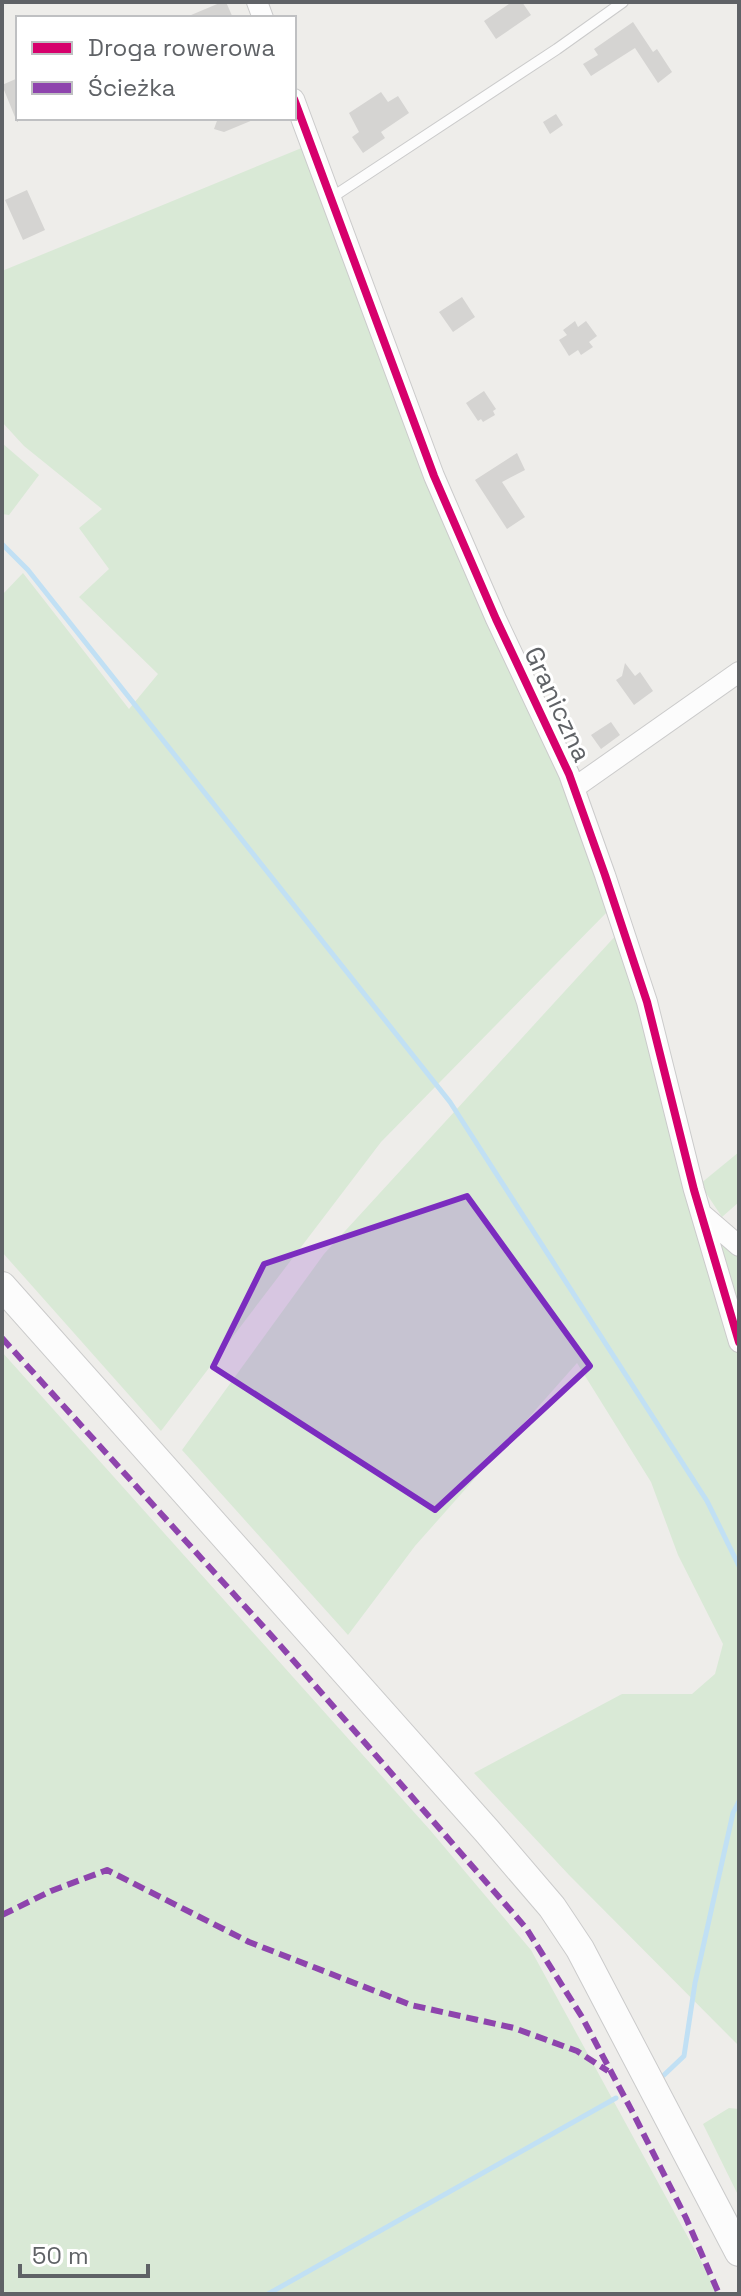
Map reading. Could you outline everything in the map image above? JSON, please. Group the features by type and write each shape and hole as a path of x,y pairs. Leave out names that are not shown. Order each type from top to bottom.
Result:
{"main road":[{"path":"2,1286 552,1907 596,1977 739,2252"}],"street":[{"name":"Graniczna","path":"296,104 434,476 574,788 647,1002 702,1214 738,1334"},
{"path":"574,788 739,672"},
{"path":"702,1214 739,1246"}],"lane":[{"path":"331,198 623,2"}],"highlighted area":[{"path":"467,1196 590,1366 435,1510 213,1367 264,1264"}],"green space":[{"path":"304,147 566,787 610,909 381,1142 161,1431 2,1252 2,595 23,573 129,709 158,674 79,597 109,569 79,528 102,509 24,446 2,422 2,271"},
{"path":"2,443 39,475 9,515 2,514"},
{"path":"619,932 739,1356 739,2046 569,1875 474,1773 622,1694 692,1694 715,1674 723,1644 678,1555 651,1482 577,1363 415,1546 348,1635 182,1450 324,1254"},
{"path":"739,1152 739,1202 722,1217 700,1184"},
{"path":"722,1235 739,1256 739,1323 715,1238"},
{"path":"2,1352 430,1830 531,1950 719,2294 2,2294"},
{"path":"729,2108 739,2109 739,2197 703,2124"}],"building":[{"path":"226,2 232,16 189,16"},
{"path":"512,2 522,2 531,15 496,39 484,21"},
{"path":"633,22 653,52 657,49 672,72 658,83 635,48 591,76 583,64 598,55 594,49"},
{"path":"16,79 16,120 2,85"},
{"path":"381,92 388,102 398,96 409,113 381,132 385,138 363,153 352,137 359,132 349,113"},
{"path":"556,114 563,125 550,134 543,122"},
{"path":"217,120 253,120 224,132 214,129"},
{"path":"27,190 45,230 23,240 5,200"},
{"path":"462,297 475,317 453,332 439,312"},
{"path":"575,321 578,327 586,321 597,336 589,342 593,347 581,355 578,350 569,356 559,340 567,335 563,330"},
{"path":"484,391 496,409 493,411 495,415 483,422 481,419 478,421 466,403"},
{"path":"517,453 525,470 502,482 525,517 507,529 475,480"},
{"path":"625,663 635,676 640,672 653,691 634,705 616,680 622,676"},
{"path":"611,722 620,735 601,749 591,735"}],"waterway":[{"path":"2,544 28,570 450,1102 707,1501 739,1566"},
{"path":"664,2075 684,2056 695,1983 733,1813 739,1801"},
{"path":"268,2294 616,2098"}],"marked path":[{"path":"2,1338 279,1644 526,1928 582,2017 633,2113 686,2218 719,2294"},
{"path":"2,1915 51,1891 107,1870 249,1942 411,2005 514,2028 577,2051 608,2071"}],"cycle path":[{"path":"296,104 434,476 496,619 569,774 647,1002 694,1190 739,1342"}]}
